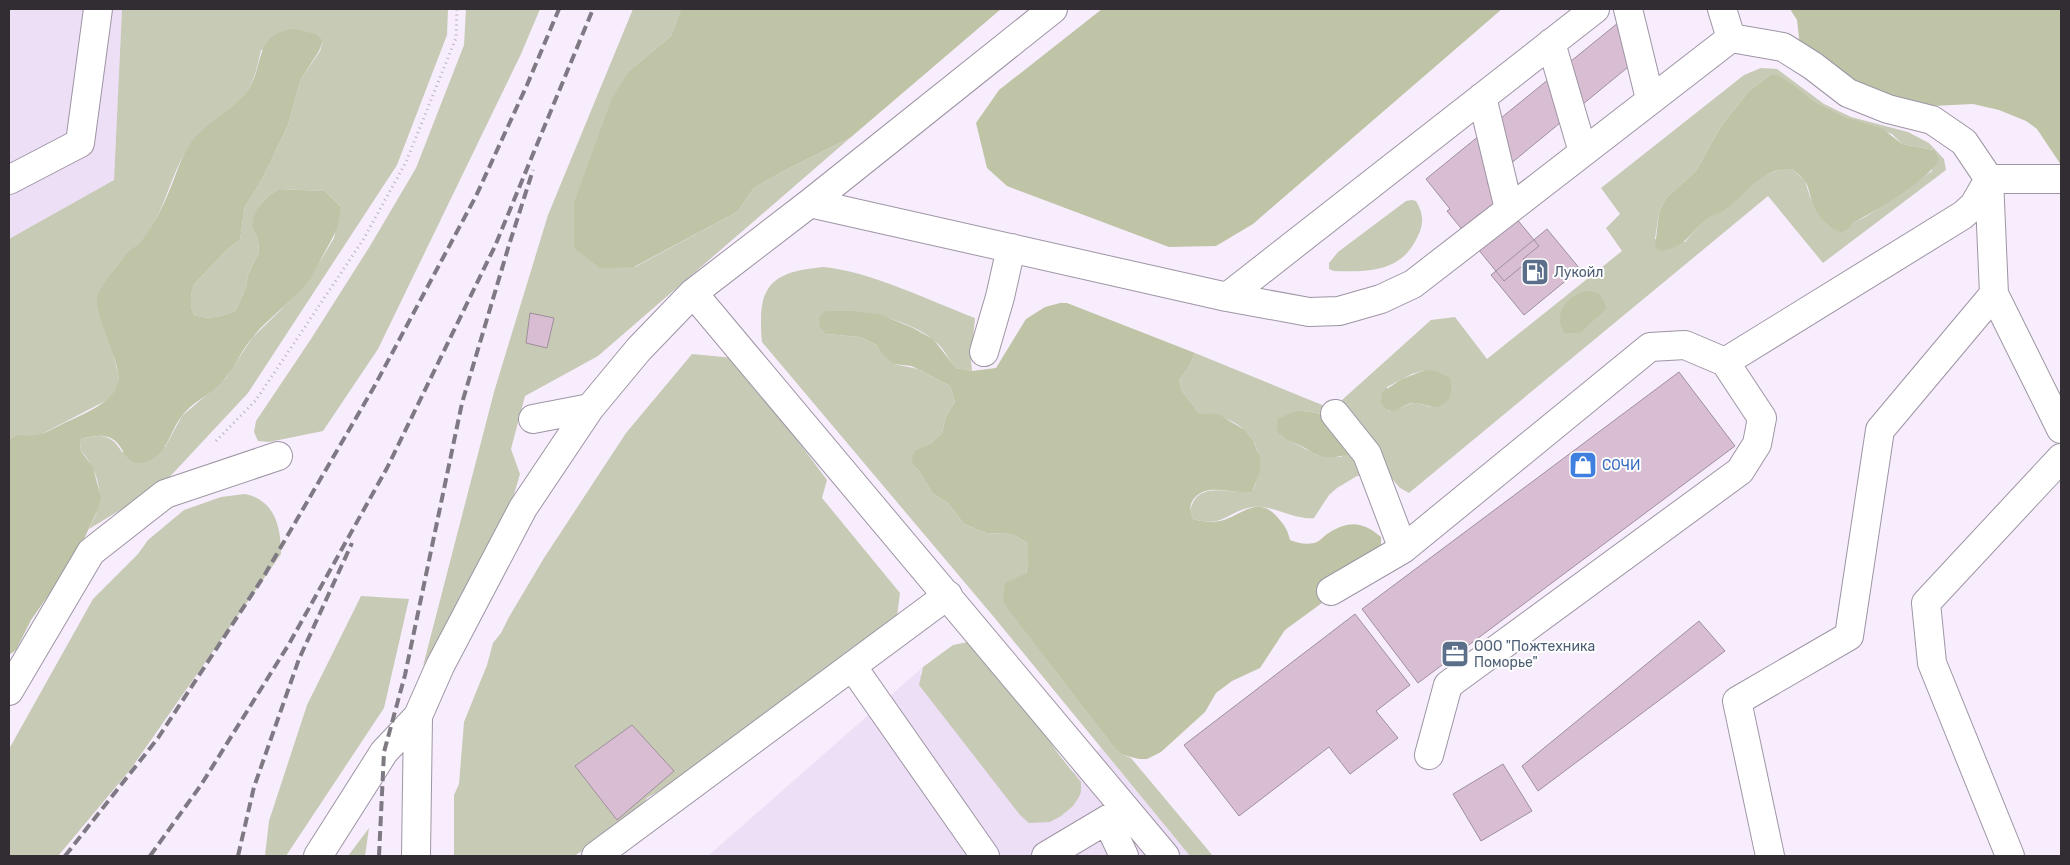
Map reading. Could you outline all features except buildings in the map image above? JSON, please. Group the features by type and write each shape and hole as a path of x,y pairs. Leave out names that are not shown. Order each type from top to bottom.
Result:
{"street":[{"path":"9,180 80,142 98,9"},
{"path":"318,856 384,752 418,716 440,666 523,508 590,408 639,349 692,292 810,202 1053,9"},
{"path":"1227,297 1595,9"},
{"path":"1628,9 1650,99"},
{"path":"1722,9 1731,38"},
{"path":"810,202 1227,297 1309,312 1338,310 1381,298 1413,284 1731,38 1782,47 1813,66 1848,93 1888,109 1932,120 1964,142 1989,178 1994,294 2061,429"},
{"path":"1551,43 1583,152"},
{"path":"1482,97 1509,208"},
{"path":"1989,178 2061,179"},
{"path":"1725,362 1963,215 1974,205 1989,178"},
{"path":"984,352 1000,297 1011,248"},
{"path":"692,292 948,595 1116,814 1165,856"},
{"path":"1770,856 1737,701 1849,636 1880,430 1994,294"},
{"path":"1331,591 1402,549 1650,347 1685,345 1725,362 1762,418 1757,444 1740,471 1448,685 1428,754"},
{"path":"533,419 590,408"},
{"path":"1335,414 1367,454 1402,549"},
{"path":"9,691 91,552 166,494 278,456"},
{"path":"2010,856 1932,663 1926,603 2061,458"},
{"path":"596,856 948,595"},
{"path":"852,666 985,856"},
{"path":"416,856 418,716"},
{"path":"1046,856 1116,814"},
{"path":"1116,814 1124,856"}],"path":[{"path":"211,447 256,400 363,240 406,162 456,38 457,9"}],"shaded area":[{"path":"9,9 122,9 114,180 9,239"},
{"path":"923,667 920,673 1021,815 1101,748 1190,856 708,856"}],"green space":[{"path":"122,9 448,9 447,35 397,165 248,393 163,484 89,529 96,515 99,492 93,469 80,450 81,439 105,436 114,441 122,452 165,447 182,416 226,378 252,338 294,297 310,278 334,238 340,206 325,191 279,189 268,196 260,205 252,228 258,240 259,252 248,275 246,287 236,310 216,317 194,315 191,306 191,295 194,284 229,248 240,240 245,206 260,183 288,125 301,79 320,51 323,41 261,50 248,90 192,142 179,164 149,232 122,259 98,294 118,373 118,386 111,398 40,435 30,437 19,434 9,439 9,239 114,180"},
{"path":"466,9 540,9 521,54 378,349 323,431 269,442 258,441 254,432 256,421 370,246 416,168 464,45"},
{"path":"633,9 681,9 671,36 629,71 635,267 737,212 754,188 850,138 598,356 525,396 511,449 520,474 507,518 423,666 494,392 548,215"},
{"path":"681,9 1001,9 850,138 754,188 737,212 634,267 600,268 574,248 574,203 612,98 629,71 671,36"},
{"path":"1102,9 1502,9 1253,224 1216,246 1169,247 1007,186 987,168 976,123 999,90"},
{"path":"1790,9 2061,9 2061,165 2037,129 2026,121 1999,110 1973,104 1932,106 1891,104 1800,47 1797,20"},
{"path":"293,29 316,34 323,41 319,51 301,79 288,125 260,183 245,206 240,240 229,248 194,284 191,306 194,315 216,317 236,310 246,287 248,275 259,252 258,240 252,228 254,215 268,196 279,189 325,191 340,206 340,217 335,233 314,273 304,287 258,331 225,379 186,411 163,449 153,459 139,463 130,460 118,443 107,436 81,439 80,450 93,467 101,498 98,509 84,539 64,573 31,620 16,650 9,655 9,439 19,434 33,435 52,430 93,409 107,400 115,390 118,380 117,369 98,310 98,294 122,259 141,241 151,227 165,202 182,159 192,141 235,104 248,90 257,71 262,52 271,37 280,32"},
{"path":"1761,68 1777,69 1824,104 1851,117 1908,132 1929,143 1944,159 1946,170 1823,263 1768,196 1409,493 1400,488 1388,474 1357,476 1329,495 1314,518 1299,517 1268,508 1253,507 1219,520 1204,521 1193,519 1190,512 1193,502 1199,495 1214,490 1252,492 1258,476 1259,461 1257,448 1251,437 1242,427 1230,420 1215,415 1199,413 1182,391 1179,380 1190,365 1195,353 1332,409 1431,320 1455,317 1487,359 1622,251 1606,228 1620,214 1601,188 1744,75","holes":["1770,75 1777,75 1797,87 1814,101 1845,117 1892,134 1902,144 1934,150 1932,171 1867,216 1853,223 1849,229 1842,233 1828,225 1810,197 1805,181 1792,169 1784,168 1762,176 1726,209 1706,218 1685,242 1655,239 1659,213 1666,198 1696,171 1721,126 1749,91","1425,370 1431,407 1414,403 1389,411 1387,387 1412,374","1304,411 1322,414 1342,457 1317,455 1281,436"]},
{"path":"1770,75 1778,75 1814,101 1845,117 1883,129 1902,144 1934,150 1939,159 1926,175 1887,203 1853,223 1849,229 1842,233 1832,228 1819,215 1805,181 1792,169 1772,172 1763,177 1725,210 1707,218 1677,246 1662,251 1655,247 1659,213 1666,198 1696,171 1721,126 1749,91"},
{"path":"1406,201 1416,201 1419,206 1422,224 1417,238 1402,258 1393,264 1371,270 1334,271 1329,269 1329,263 1338,252"},
{"path":"823,267 880,280 975,318 971,361 972,371 956,368 940,346 920,331 899,321 876,315 855,311 826,334 860,337 876,345 894,364 918,369 950,386 955,402 946,416 942,433 930,444 913,465 919,471 933,494 948,503 964,524 986,533 1012,534 1028,543 1026,573 1012,581 1012,614 1116,750 1131,758 1213,856 1190,856 993,616 762,342 762,305 765,294 771,285 787,274"},
{"path":"1589,291 1600,294 1607,308 1580,333 1564,333 1560,318 1564,306 1574,296"},
{"path":"1067,303 1195,353 1190,365 1179,380 1182,391 1199,413 1218,414 1245,430 1253,440 1260,458 1260,471 1252,492 1205,491 1199,494 1192,502 1190,509 1193,519 1208,522 1220,521 1246,510 1259,507 1272,512 1285,526 1290,540 1299,543 1308,544 1319,541 1334,530 1354,524 1374,531 1381,537 1381,552 1326,600 1285,630 1260,668 1232,681 1216,693 1205,712 1161,752 1147,759 1123,755 1116,750 1007,608 1003,600 1005,583 1026,573 1028,543 1012,534 986,533 964,524 948,503 933,494 919,471 913,465 912,457 916,450 930,444 942,433 946,416 955,402 950,386 911,366 894,364 887,359 876,345 860,337 826,334 820,327 819,318 825,311 855,311 879,314 911,327 933,339 956,368 972,371 996,368 1026,319 1045,307"},
{"path":"692,354 734,358 738,361 827,480 822,498 900,593 897,617 672,783 647,798 634,819 574,856 454,856 454,795 459,784 464,722 487,665 493,643 501,633 544,558 626,433"},
{"path":"1425,370 1436,371 1450,378 1451,393 1443,404 1434,407 1415,403 1390,411 1381,403 1382,392 1402,379"},
{"path":"1304,411 1322,414 1358,449 1337,457 1321,456 1285,438 1277,431 1278,419 1293,412"},
{"path":"245,494 255,497 270,509 278,525 281,554 130,770 58,856 9,856 9,749 93,599 138,554 148,540 184,510 221,497"},
{"path":"361,596 409,599 384,708 286,856 265,856 269,821 307,705"},
{"path":"968,642 983,648 1060,756 1081,782 1081,792 1073,806 1050,822 1029,823 1020,815 919,685 923,667 953,645"},
{"path":"369,828 365,856 348,856"}],"railway":[{"path":"65,856 158,738 264,576 374,387 476,196 527,85 559,9"},
{"path":"150,856 201,785 289,644 387,468 495,246 593,9"},
{"path":"379,856 384,752 405,675 462,403 533,170"},
{"path":"238,856 254,787 299,659 352,543"}],"place":[{"name":"Лукойл","path":"1535,272"},
{"name":"СОЧИ","path":"1583,465"},
{"name":"ООО \"Пожтехника Поморье\"","path":"1455,654"}]}
